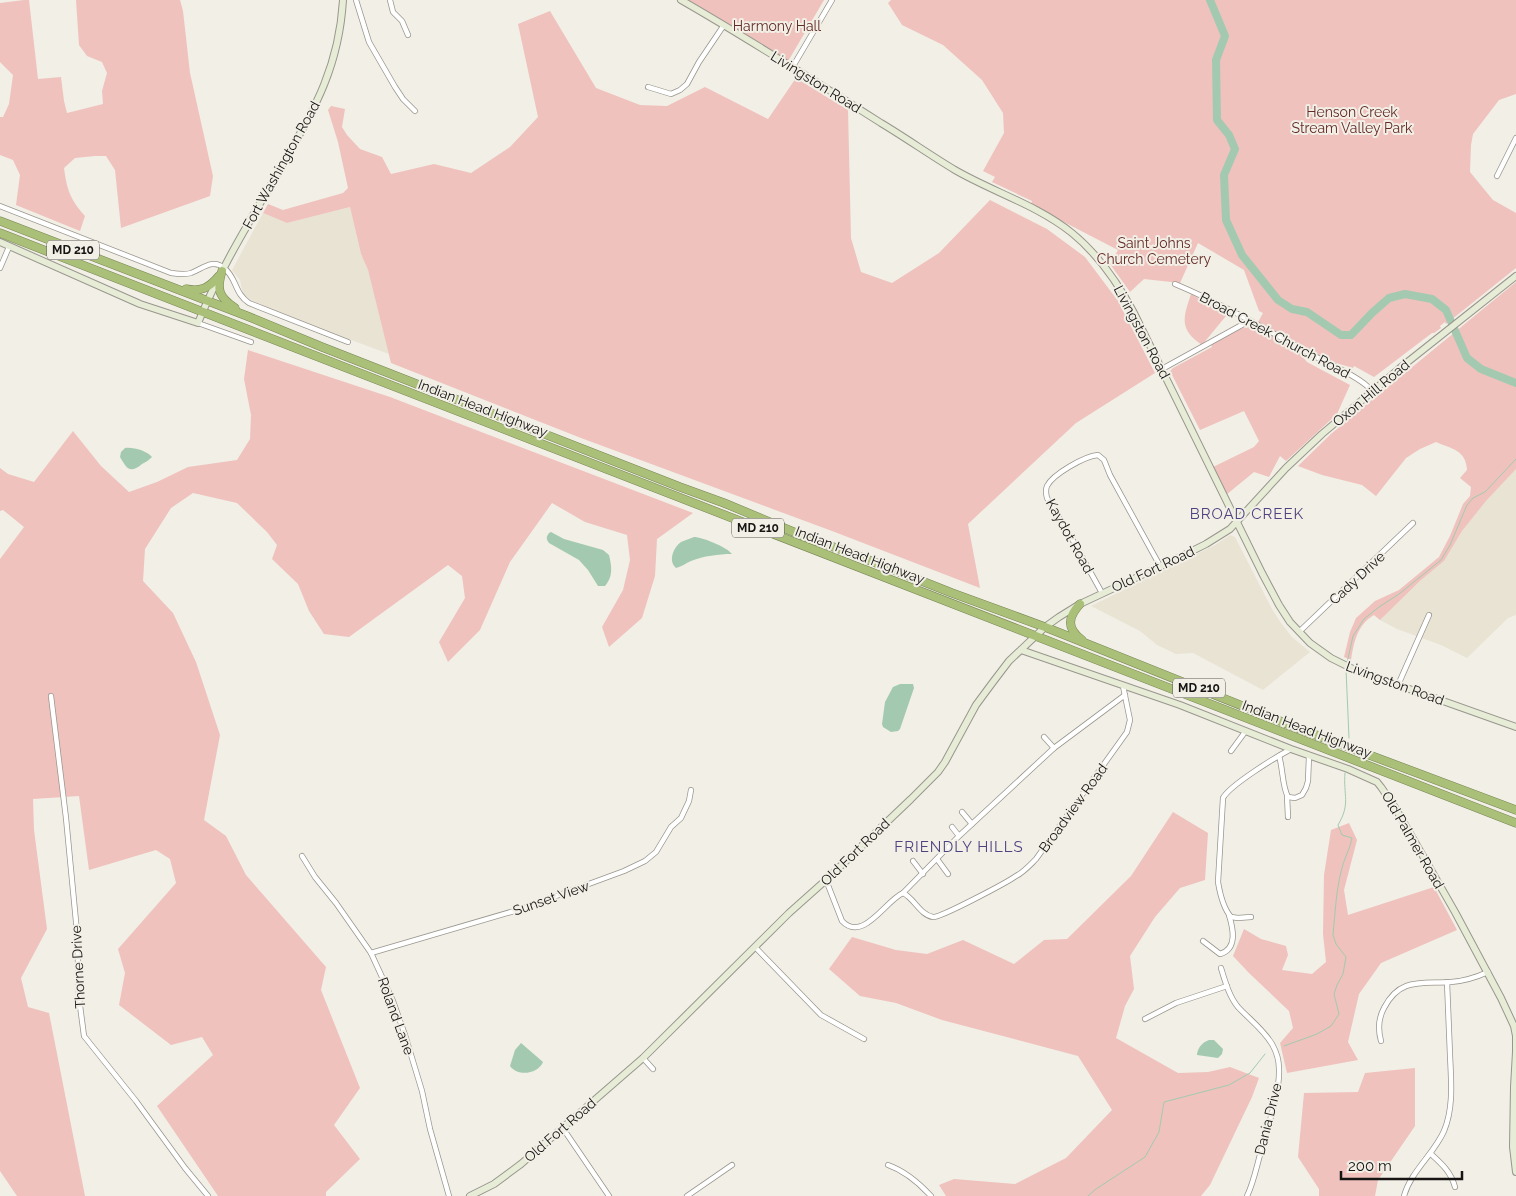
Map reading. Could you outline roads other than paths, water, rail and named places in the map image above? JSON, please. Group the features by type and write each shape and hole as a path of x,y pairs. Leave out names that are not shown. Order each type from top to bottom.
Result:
{"highway":[{"name":"Indian Head Highway","path":"0,222 250,317 322,347 724,503 813,540 1516,810"},
{"name":"Indian Head Highway","path":"0,233 1516,823"},
{"path":"168,286 199,291 209,286 222,271"},
{"path":"222,271 218,285 222,297 250,317"},
{"path":"1080,604 1070,620 1072,631 1081,639 1099,649"}],"main road":[{"name":"Fort Washington Road","path":"198,323 222,271 307,121 324,87 338,45 342,23 343,0"},
{"name":"Livingston Road","path":"681,0 957,171 1035,209 1071,232 1097,258 1116,282 1134,313 1278,605 1290,622 1320,651 1340,663 1516,727"},
{"path":"0,242 140,304 198,323"},
{"name":"Oxon Hill Road","path":"1237,522 1286,468 1322,434 1372,391 1516,276"},
{"name":"Old Fort Road","path":"470,1196 487,1188 506,1175 643,1058 789,913 938,772 976,705 998,675 1034,637 1059,617 1080,604 1176,559 1220,536 1237,522"},
{"name":"Old Palmer Road","path":"1021,650 1180,706 1377,782 1387,794 1510,1014 1516,1036 1512,1127 1516,1172"}],"street":[{"path":"356,0 369,42 399,93 415,111"},
{"path":"390,0 393,12 402,21 408,35"},
{"path":"792,68 832,0"},
{"path":"648,86 671,94 680,90 686,84 724,25"},
{"path":"1497,176 1516,138"},
{"path":"0,206 171,273 191,273 213,263 235,282 239,295 249,303 348,342"},
{"path":"0,268 10,247"},
{"name":"Broad Creek Church Road","path":"1175,284 1250,321 1350,375 1369,386 1372,391"},
{"path":"1162,369 1250,321"},
{"path":"198,323 251,342"},
{"name":"Kaydot Road","path":"1102,594 1047,498 1046,491 1049,483 1057,474 1089,457 1098,455 1104,460 1110,475 1160,566"},
{"name":"Cady Drive","path":"1299,632 1413,523"},
{"path":"1398,685 1429,615"},
{"name":"Broadview Road","path":"903,893 928,915 936,917 1016,876 1028,867 1045,847 1127,732 1130,720 1123,686"},
{"path":"826,880 842,921 847,926 862,926 903,893 959,836 1054,748 1125,695"},
{"name":"Thorne Drive","path":"51,696 66,818 77,932 82,1031 86,1039 208,1196"},
{"path":"1231,751 1245,732"},
{"path":"1044,736 1054,748"},
{"path":"1203,941 1220,954 1227,951 1233,941 1234,934 1218,882 1223,798 1231,788 1291,749"},
{"path":"1279,756 1287,796 1288,817"},
{"path":"1287,796 1295,798 1304,792 1308,780 1309,756"},
{"name":"Sunset View","path":"371,953 521,908 624,871 645,861 656,852 671,827 681,818 690,790"},
{"path":"962,812 972,824"},
{"path":"952,827 959,836"},
{"name":"Roland Lane","path":"302,856 315,877 371,953 393,1001 422,1091 430,1129 449,1196"},
{"path":"937,859 948,874"},
{"path":"913,861 923,874"},
{"path":"1229,915 1233,918 1251,917"},
{"path":"755,947 821,1015 864,1039"},
{"name":"Dania Drive","path":"1221,968 1227,986 1237,1005 1263,1031 1273,1045 1278,1058 1278,1083 1249,1195"},
{"path":"1381,1042 1378,1025 1383,1010 1393,994 1414,983 1447,982 1467,979 1488,972"},
{"path":"1404,1196 1409,1183 1445,1130 1451,1107 1447,982"},
{"path":"1145,1018 1176,1003 1227,986"},
{"path":"643,1058 653,1068"},
{"path":"562,1127 609,1196"},
{"path":"1430,1154 1446,1167 1455,1187"},
{"path":"687,1196 732,1165"},
{"path":"888,1165 912,1179 931,1196"}],"waterway":[{"name":"BROAD CREEK","path":"1210,0 1225,36 1216,60 1217,120 1229,135 1235,149 1224,175 1226,220 1242,255 1278,300 1292,309 1307,312 1341,335 1351,335 1389,298 1405,294 1432,299 1446,310 1467,358 1481,369 1516,383"},
{"path":"1347,663 1353,636 1364,619 1441,560 1450,545 1467,505 1473,498 1485,492 1516,459"},
{"path":"1346,669 1349,738"},
{"path":"1284,1046 1317,1034 1331,1026 1339,1014 1334,994 1343,974 1346,957 1336,944 1333,935 1339,880 1352,838 1342,835 1338,825 1344,811 1346,799 1345,773"},
{"path":"1088,1196 1145,1157 1159,1132 1164,1102 1229,1085 1250,1073 1265,1054"}],"district":[{"name":"BROAD CREEK","path":"1247,514"},
{"name":"FRIENDLY HILLS","path":"959,847"}],"park label":[{"name":"Harmony Hall","path":"777,26"},
{"name":"Henson Creek Stream Valley Park","path":"1352,120"},
{"name":"Saint Johns Church Cemetery","path":"1154,252"}]}
